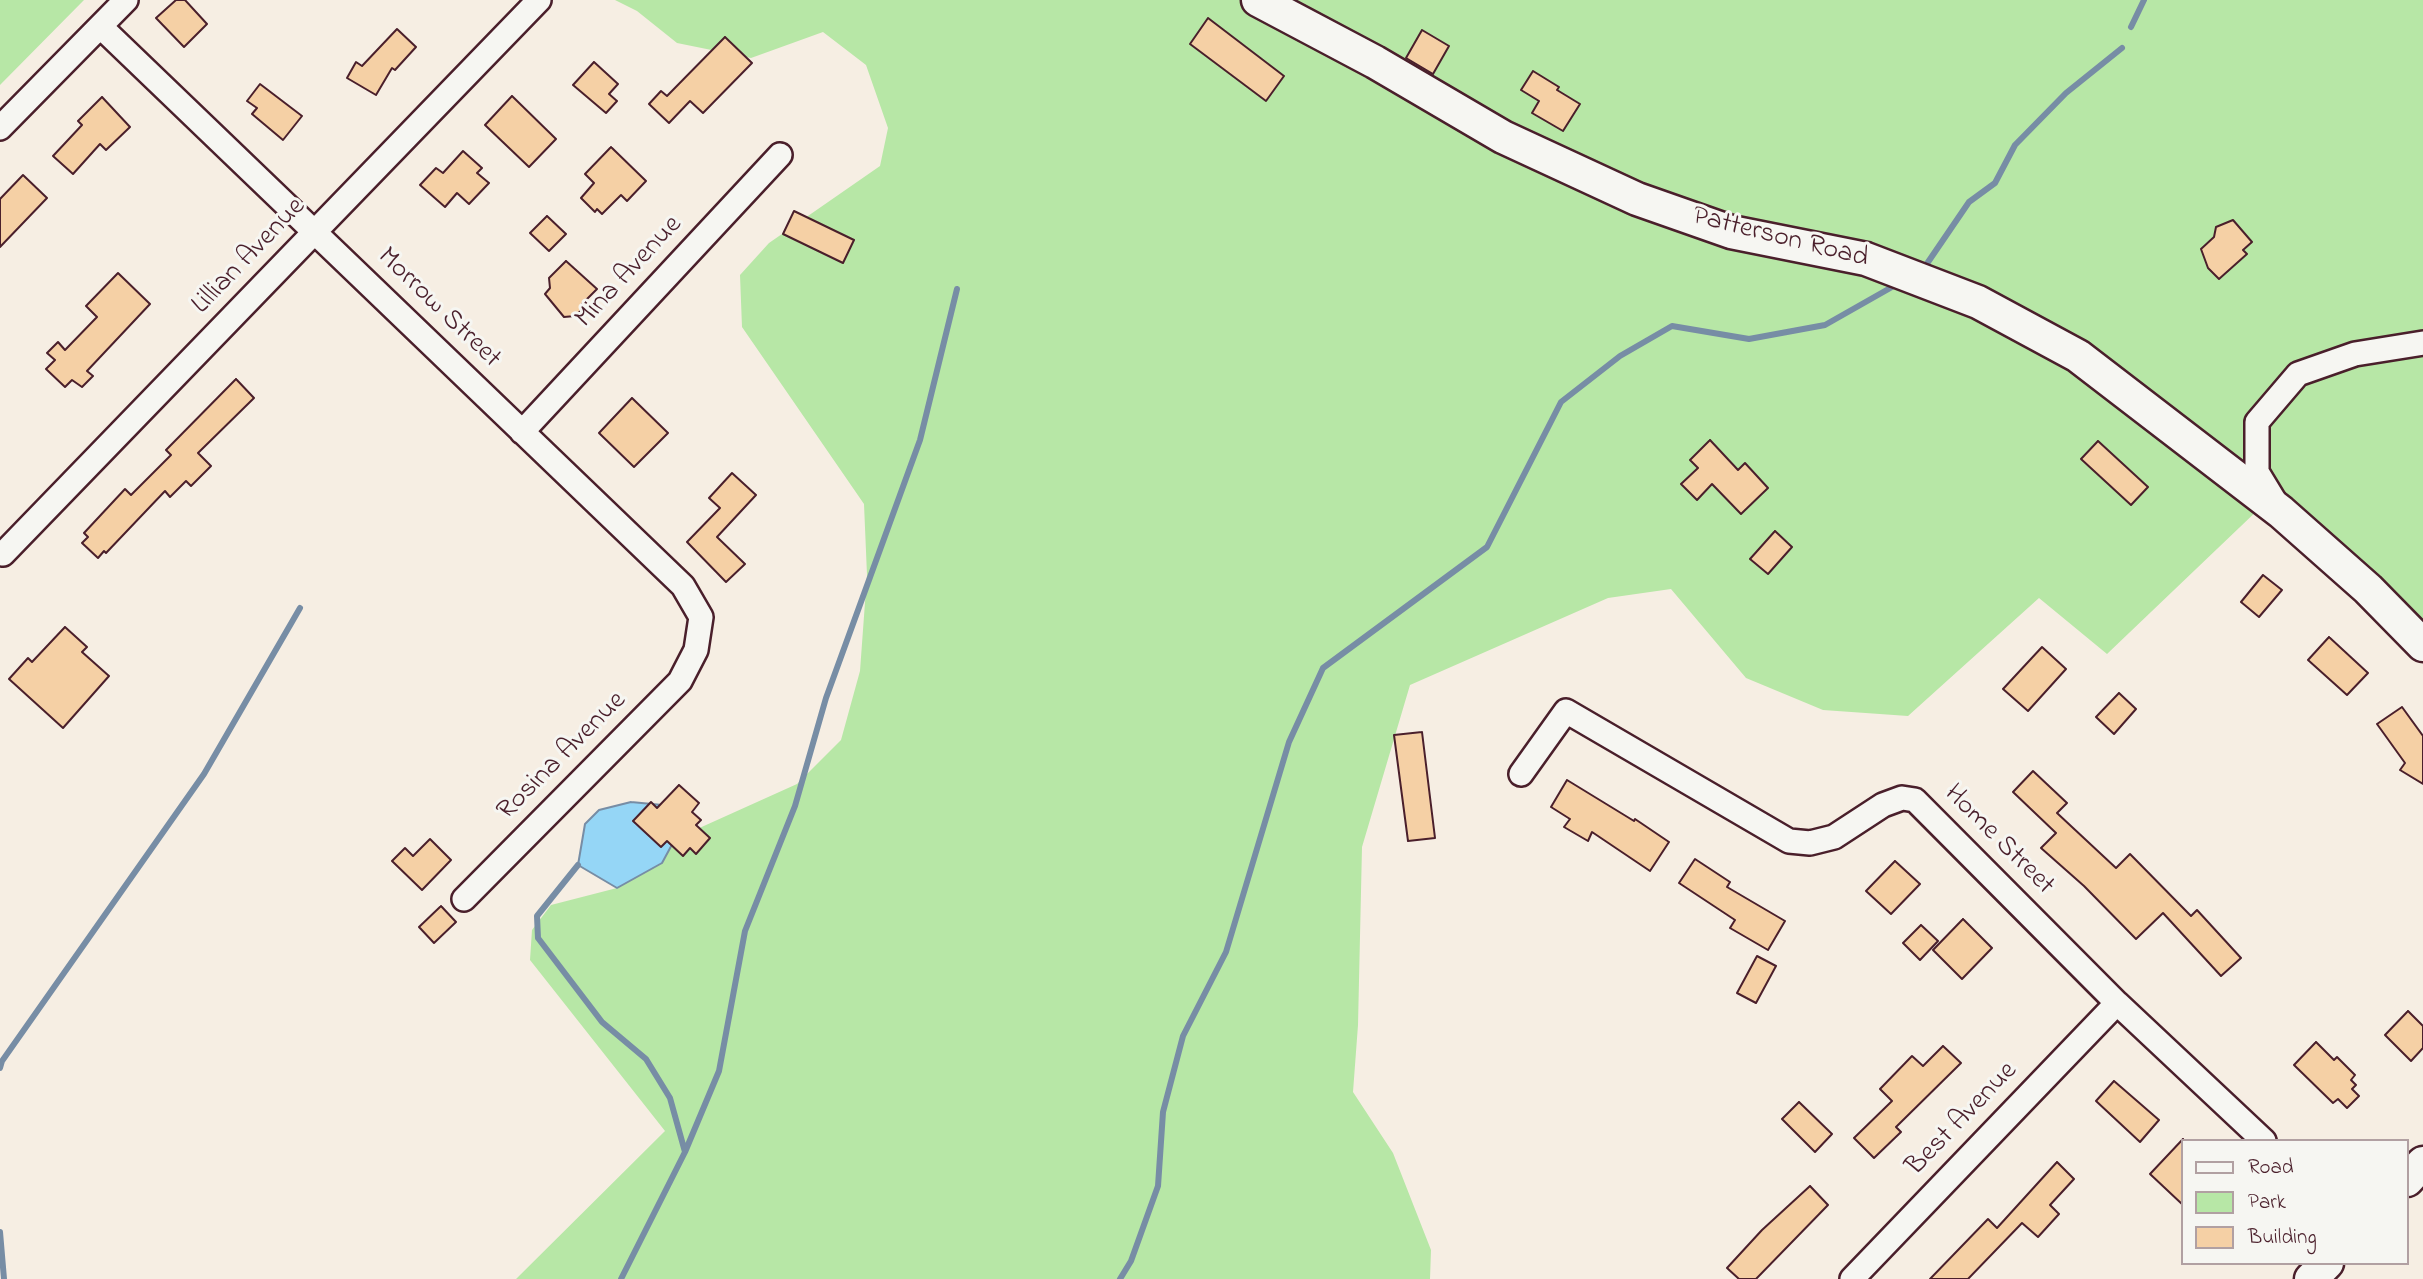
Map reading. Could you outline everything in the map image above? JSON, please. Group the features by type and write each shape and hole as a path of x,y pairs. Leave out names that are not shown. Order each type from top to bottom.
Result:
{"street":[{"path":"0,128 126,0"},
{"name":"Lillian Avenue","path":"3,554 539,0"},
{"name":"Patterson Road","path":"1258,0 1375,62 1503,137 1637,198 1731,232 1866,259 1978,302 2078,356 2281,512 2368,589 2423,645"},
{"name":"Morrow Street","path":"101,27 683,586 701,617 696,650"},
{"name":"Mina Avenue","path":"522,432 780,155"},
{"path":"2281,512 2257,472 2257,422 2298,374 2355,354 2423,343"},
{"name":"Rosina Avenue","path":"464,900 680,681 696,650"},
{"name":"Home Street","path":"1521,774 1566,711 1789,841 1810,843 1834,837 1883,805 1902,798 1915,800 2117,1003 2262,1139"},
{"name":"Best Avenue","path":"1852,1279 2117,1003"},
{"path":"2409,1178 2423,1163"},
{"path":"2311,1279 2325,1265"}],"green space":[{"path":"0,0 84,0 0,85"},
{"path":"615,0 2423,0 2423,626 2262,506 2107,654 2039,598 1908,716 1823,710 1746,678 1671,589 1608,598 1410,685 1362,847 1358,1025 1353,1092 1393,1153 1431,1250 1430,1279 516,1279 665,1131 530,960 532,930 551,905 617,888 675,839 797,784 841,740 860,671 867,575 864,504 742,327 740,275 769,243 880,166 888,128 866,65 823,32 751,58 677,43 637,11"}],"water":[{"path":"631,802 673,806 675,839 662,863 617,888 578,865 585,824 599,810"}],"building":[{"path":"176,0 185,0 207,24 184,47 156,18"},
{"path":"1208,18 1284,76 1266,101 1190,44"},
{"path":"397,29 416,47 395,70 392,68 376,95 347,78 356,62 362,66"},
{"path":"1422,30 1449,46 1433,74 1406,58"},
{"path":"725,37 752,63 703,113 690,101 669,123 649,104 661,91 667,96"},
{"path":"594,62 618,84 609,94 617,101 606,113 573,85"},
{"path":"1533,71 1580,104 1563,131 1532,113 1539,101 1521,90"},
{"path":"260,84 302,116 283,140 252,114 257,108 247,101"},
{"path":"512,96 556,139 529,167 485,125"},
{"path":"102,97 130,127 106,150 100,144 73,174 53,156 82,125 78,121"},
{"path":"611,147 646,181 627,201 621,195 602,214 597,209 595,212 581,198 594,183 585,174"},
{"path":"463,151 482,168 477,173 489,183 469,204 457,193 445,207 420,185 436,168 443,173"},
{"path":"23,175 47,198 0,247 0,199"},
{"path":"794,211 854,240 843,263 783,234"},
{"path":"547,216 566,234 549,251 530,233"},
{"path":"2233,220 2252,242 2243,250 2247,254 2219,279 2208,268 2201,249 2214,237 2216,227"},
{"path":"566,261 597,289 582,304 585,307 575,316 564,317 545,294 550,288 549,278"},
{"path":"118,273 150,304 87,371 93,376 82,387 72,380 65,387 46,369 55,360 47,353 58,342 65,350 97,317 86,306"},
{"path":"236,379 254,398 198,453 211,466 191,486 186,481 170,497 165,491 106,553 104,551 98,558 82,543 88,537 84,533 125,489 131,495 171,455 166,450"},
{"path":"632,398 668,433 634,467 599,433"},
{"path":"1710,440 1738,470 1745,463 1768,488 1741,514 1712,484 1697,500 1681,484 1698,468 1690,460"},
{"path":"2098,441 2148,487 2131,505 2081,459"},
{"path":"732,473 756,495 717,537 745,564 726,582 687,542 720,508 709,498"},
{"path":"1775,531 1792,547 1768,574 1750,559"},
{"path":"2263,575 2282,590 2259,617 2241,602"},
{"path":"65,627 87,647 82,652 109,676 63,728 9,679 28,658 32,662"},
{"path":"2329,637 2368,673 2347,695 2308,660"},
{"path":"2042,647 2066,669 2028,711 2003,689"},
{"path":"2119,693 2136,709 2114,734 2096,717"},
{"path":"2402,707 2423,736 2423,784 2400,770 2405,763 2377,724"},
{"path":"1422,732 1435,838 1408,841 1394,735"},
{"path":"2033,771 2067,803 2057,813 2116,868 2130,854 2191,916 2197,910 2241,958 2221,976 2163,913 2136,939 2084,886 2041,848 2056,833 2013,792"},
{"path":"1567,780 1669,842 1650,871 1592,832 1588,841 1564,827 1570,819 1551,807"},
{"path":"679,785 699,803 692,812 701,820 696,825 710,838 696,854 690,848 683,856 667,841 661,847 633,821 651,802 657,808"},
{"path":"430,839 451,860 422,890 392,861 405,848 413,856"},
{"path":"1695,859 1730,882 1727,887 1785,921 1768,950 1730,928 1735,920 1679,883"},
{"path":"1895,861 1920,884 1891,914 1866,891"},
{"path":"441,906 456,922 434,943 419,927"},
{"path":"1963,919 1992,948 1962,979 1933,950"},
{"path":"1921,925 1938,941 1920,960 1903,943"},
{"path":"1757,956 1776,966 1756,1003 1737,993"},
{"path":"2408,1011 2423,1026 2423,1048 2411,1061 2385,1035"},
{"path":"2316,1042 2334,1060 2337,1057 2355,1075 2351,1080 2356,1085 2352,1089 2359,1096 2347,1108 2338,1099 2333,1103 2294,1065"},
{"path":"1943,1046 1961,1063 1896,1127 1901,1132 1874,1158 1854,1138 1892,1101 1880,1089 1912,1056 1923,1066"},
{"path":"2114,1081 2159,1120 2140,1142 2096,1101"},
{"path":"1799,1102 1832,1134 1815,1152 1782,1119"},
{"path":"2182,1140 2182,1204 2150,1174"},
{"path":"2057,1162 2074,1179 2050,1205 2059,1214 2038,1237 2022,1223 1968,1279 1930,1279 1988,1219 1997,1228"},
{"path":"1810,1186 1828,1205 1756,1279 1739,1279 1727,1268 1762,1230"}],"waterway":[{"path":"2131,27 2144,0"},
{"path":"1924,268 1969,202 1995,183 2015,145 2066,93 2122,48"},
{"path":"1120,1279 1131,1261 1158,1186 1163,1112 1183,1036 1226,952 1289,742 1323,668 1487,547 1561,402 1620,356 1672,326 1749,339 1825,325 1892,287"},
{"path":"621,1279 685,1152 719,1071 745,931 795,806 826,698 920,440 957,289"},
{"path":"0,1068 2,1061 204,774 300,608"},
{"path":"578,865 537,916 538,938 602,1022 646,1059 670,1098 685,1152"},
{"path":"0,1232 4,1279"}]}
